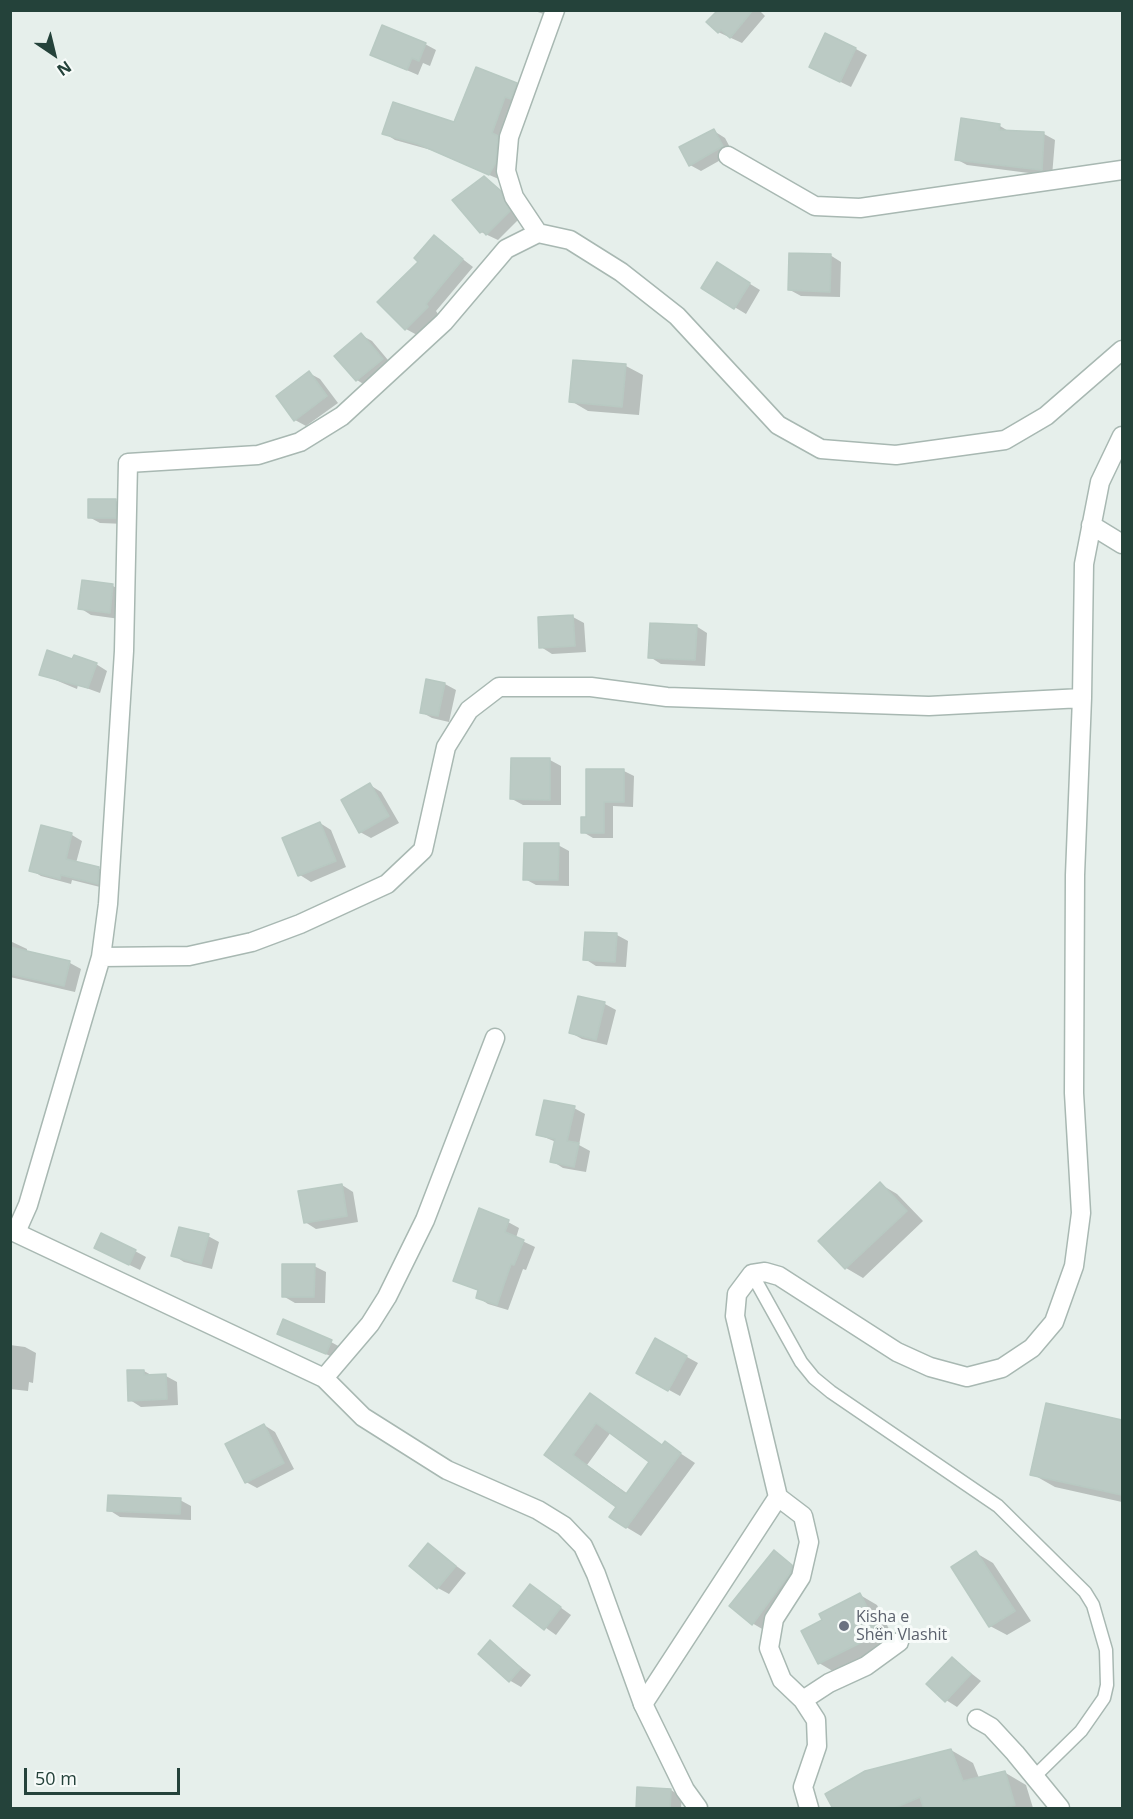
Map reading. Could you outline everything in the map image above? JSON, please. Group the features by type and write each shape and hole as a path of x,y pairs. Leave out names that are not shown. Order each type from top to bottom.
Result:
{"street":[{"path":"537,233 514,197 506,171 510,137 555,10"},
{"path":"728,156 815,206 860,208 1122,170"},
{"path":"698,1809 685,1790 643,1704 596,1574 582,1546 564,1526 538,1510 447,1470 363,1417 324,1378 13,1231 28,1205 101,957 108,904 124,651 128,463 258,455 300,442 342,416 444,322 506,249 537,233 570,240 621,272 677,316 778,425 821,449 896,456 1005,440 1046,416 1122,350"},
{"path":"809,1809 803,1787 817,1746 816,1720 803,1700 782,1680 769,1648 774,1619 801,1577 809,1542 803,1515 778,1497 735,1316 737,1294 752,1274 765,1272 779,1276 897,1352 930,1367 967,1377 1002,1368 1032,1348 1054,1322 1074,1266 1081,1213 1074,1093 1074,932 1084,564 1100,482 1122,436"},
{"path":"1091,525 1122,543"},
{"path":"101,957 189,956 252,942 300,924 387,884 423,850 446,747 469,710 499,687 591,687 667,697 929,706 1082,698"},
{"path":"324,1378 370,1324 387,1297 425,1221 495,1038"},
{"path":"643,1704 778,1497"},
{"path":"803,1700 829,1683 866,1666 899,1642"},
{"path":"977,1719 991,1728 1035,1776 1060,1809"}],"lane":[{"path":"752,1274 801,1362 814,1378 998,1506 1085,1592 1093,1605 1106,1650 1107,1685 1104,1698 1081,1731 1035,1776"}],"building":[{"path":"718,10 753,10 730,38 721,30 718,33 706,22"},
{"path":"382,25 426,43 419,61 412,58 407,70 370,55"},
{"path":"825,33 856,48 840,82 809,67"},
{"path":"476,67 517,83 511,99 505,97 492,133 498,136 496,162 489,175 418,144 382,134 393,102 454,122"},
{"path":"961,118 1000,124 999,130 1044,132 1042,170 955,160"},
{"path":"714,129 723,146 689,166 679,147"},
{"path":"484,176 501,191 510,211 486,235 483,231 480,233 452,200"},
{"path":"434,235 463,259 426,304 428,307 405,330 377,302 418,262 414,258"},
{"path":"789,253 831,254 830,292 788,290"},
{"path":"717,262 750,283 734,309 701,288"},
{"path":"361,333 383,359 356,381 334,356"},
{"path":"573,360 626,364 622,407 569,402"},
{"path":"309,371 327,396 294,421 276,396"},
{"path":"88,499 116,499 116,518 88,518"},
{"path":"82,580 113,584 110,613 78,609"},
{"path":"573,615 575,646 539,648 538,617"},
{"path":"650,623 697,625 695,660 648,658"},
{"path":"47,650 72,659 74,655 97,663 88,688 39,675"},
{"path":"426,679 445,683 438,716 420,713"},
{"path":"511,758 550,758 550,800 510,799"},
{"path":"586,769 624,769 624,802 604,802 604,833 581,833 581,817 586,817"},
{"path":"370,783 389,816 359,833 341,800"},
{"path":"320,822 336,861 298,876 282,838"},
{"path":"41,825 72,833 66,859 99,867 98,884 61,875 60,879 29,871"},
{"path":"524,843 559,843 558,880 523,880"},
{"path":"585,932 617,933 615,962 583,960"},
{"path":"10,947 70,961 64,986 10,974"},
{"path":"578,996 605,1002 596,1040 569,1033"},
{"path":"544,1100 575,1106 567,1141 579,1143 574,1167 550,1162 555,1139 536,1135"},
{"path":"880,1182 907,1211 845,1269 818,1241"},
{"path":"342,1184 347,1216 304,1223 298,1191"},
{"path":"479,1208 509,1220 505,1232 524,1240 514,1265 511,1264 497,1305 476,1298 478,1290 453,1281"},
{"path":"179,1227 209,1234 201,1264 171,1256"},
{"path":"101,1233 136,1250 129,1265 94,1248"},
{"path":"282,1264 315,1264 314,1297 282,1297"},
{"path":"283,1319 332,1340 326,1354 277,1334"},
{"path":"655,1338 687,1356 668,1391 636,1373"},
{"path":"127,1370 144,1370 144,1375 166,1374 167,1399 128,1401"},
{"path":"590,1393 662,1445 665,1441 681,1453 626,1528 609,1517 616,1507 544,1455","holes":["596,1423 649,1462 626,1494 573,1455"]},
{"path":"1046,1403 1122,1420 1122,1495 1030,1475"},
{"path":"264,1424 284,1463 245,1483 225,1444"},
{"path":"108,1495 181,1498 180,1514 107,1511"},
{"path":"428,1543 456,1566 437,1589 409,1566"},
{"path":"774,1550 792,1565 790,1573 752,1625 729,1606"},
{"path":"976,1551 1015,1611 989,1627 951,1567"},
{"path":"530,1584 561,1607 544,1630 513,1606"},
{"name":"Kisha e Shën Vlashit","path":"860,1593 880,1633 818,1664 801,1631 822,1620 819,1614"},
{"path":"490,1640 521,1668 509,1682 478,1654"},
{"path":"952,1657 971,1674 945,1702 926,1684"},
{"path":"951,1749 963,1781 1005,1771 1015,1805 1000,1809 924,1809 920,1797 892,1809 833,1809 825,1794 865,1771"},
{"path":"637,1787 671,1789 670,1809 636,1809"}],"place":[{"name":"Kisha e Shën Vlashit","path":"844,1626"}]}
